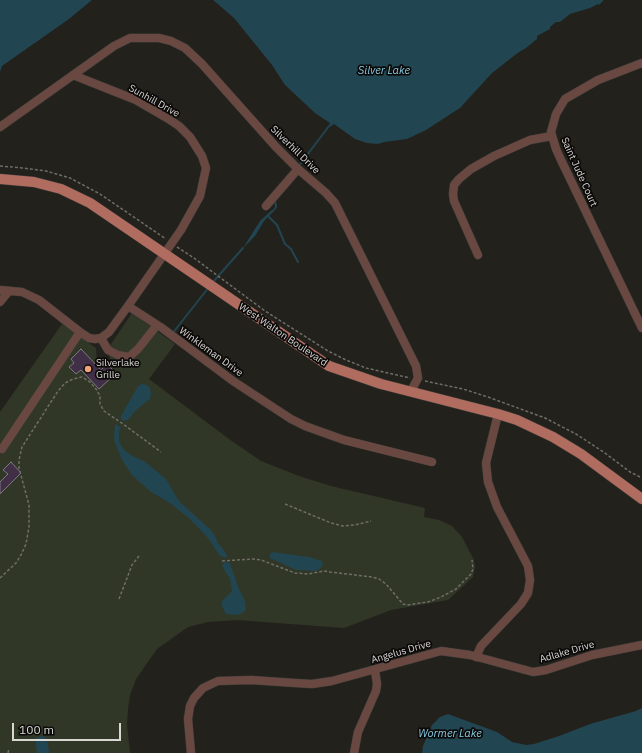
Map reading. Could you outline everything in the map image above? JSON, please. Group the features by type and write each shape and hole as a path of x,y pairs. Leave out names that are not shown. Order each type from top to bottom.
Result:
{"main road":[{"name":"West Walton Boulevard","path":"0,178 34,182 61,189 90,202 329,366 381,384 517,420 547,434 574,450 642,499"}],"street":[{"name":"Silverhill Drive","path":"0,126 114,46 130,38 159,38 171,41 185,48 202,64 244,113 298,169 326,193 335,203 409,350 416,366 417,380"},
{"name":"Saint Jude Court","path":"642,63 598,80 566,100 556,114 551,132 561,160 642,328"},
{"name":"Sunhill Drive","path":"73,75 136,100 179,126 190,137 202,156 206,168 200,196 181,230 128,306"},
{"path":"478,255 454,201 454,185 471,169 494,156 530,140 552,136"},
{"path":"266,206 298,169"},
{"path":"0,302 4,290 27,294 39,300 89,338 101,338 109,332 128,306"},
{"name":"Winkleman Drive","path":"128,306 158,325 233,380 291,419 305,426 344,440 432,462"},
{"path":"101,338 108,350 118,355 129,357 138,349 158,325"},
{"path":"2,449 80,332"},
{"path":"411,392 417,380"},
{"path":"476,657 481,646 521,604 528,593 530,580 528,566 498,507 488,482 486,462 498,414"},
{"name":"Adlake Drive","path":"476,657 533,672 553,668 592,655 642,645"},
{"name":"Angelus Drive","path":"191,753 188,719 190,706 194,698 203,688 218,681 251,680 312,684 332,681 375,670 419,656 441,651 476,657"},
{"path":"354,753 358,732 370,706 377,684 375,670"}],"path":[{"path":"0,166 46,171 70,178 106,197 194,258 265,310 328,351 346,360 366,368 464,389 545,418 576,434 630,472 642,478"},
{"path":"0,578 16,563 26,544 29,527 29,505 19,468 22,447 58,391 65,383 73,379 82,378 90,382 100,396 100,404 104,411 161,452"},
{"path":"285,504 331,523 343,526 371,521"},
{"path":"119,599 132,566 139,556"},
{"path":"222,561 257,559 268,561 284,570 296,573 308,574 324,571 372,577 379,579 386,584 403,604 406,605 428,602 456,589 471,574 473,569 472,560"},
{"path":"8,753 9,748"}],"green space":[{"path":"132,313 175,344 149,379 261,461 299,476 331,486 425,508 424,517 439,520 452,526 462,537 474,560 475,568 473,577 448,600 391,610 344,628 237,620 208,622 188,627 157,649 136,679 130,695 128,709 127,725 130,753 0,753 0,412 62,324 96,348 97,362 110,360 109,347"}],"water":[{"path":"0,0 92,0 69,19 2,66 0,72"},
{"name":"Silver Lake","path":"213,0 603,1 599,5 598,4 570,14 560,22 556,22 550,27 550,29 537,36 537,39 492,73 460,108 426,130 407,139 378,144 367,143 355,139 334,124 330,127 330,123 315,113 285,85 272,65 234,18"},
{"path":"272,210 274,211 264,221 255,236 243,248 260,221"},
{"path":"142,384 147,385 150,388 150,399 136,410 128,420 123,421 121,416 138,386"},
{"path":"115,424 121,427 119,431 119,442 124,450 132,456 144,461 166,479 181,503 214,534 218,543 226,553 226,558 220,556 208,538 190,519 170,503 151,492 132,475 122,460 114,440"},
{"path":"272,552 309,557 322,561 323,564 320,569 315,571 296,570 270,558 270,554"},
{"path":"225,562 229,563 231,566 238,587 245,601 246,610 239,615 226,614 222,606 222,601 232,591 230,579 222,565"},
{"name":"Wormer Lake","path":"642,708 642,753 422,753 423,746 432,725 440,717 448,714 497,732 512,742 526,745 534,744 590,724"},
{"path":"41,736 45,737 48,744 49,753 37,753 35,738"}],"building":[{"path":"81,349 101,370 107,364 114,371 110,375 112,377 99,389 81,370 76,374 69,367 74,363 71,359"},
{"path":"11,462 21,473 0,494 0,482 8,474 3,470"}],"waterway":[{"path":"298,167 329,126"},
{"path":"274,210 276,207 275,200"},
{"path":"269,217 277,225 285,244 291,249 298,262"},
{"path":"213,282 243,248"},
{"path":"172,334 209,287"}],"place":[{"name":"Silverlake Grille","path":"88,369"}]}
